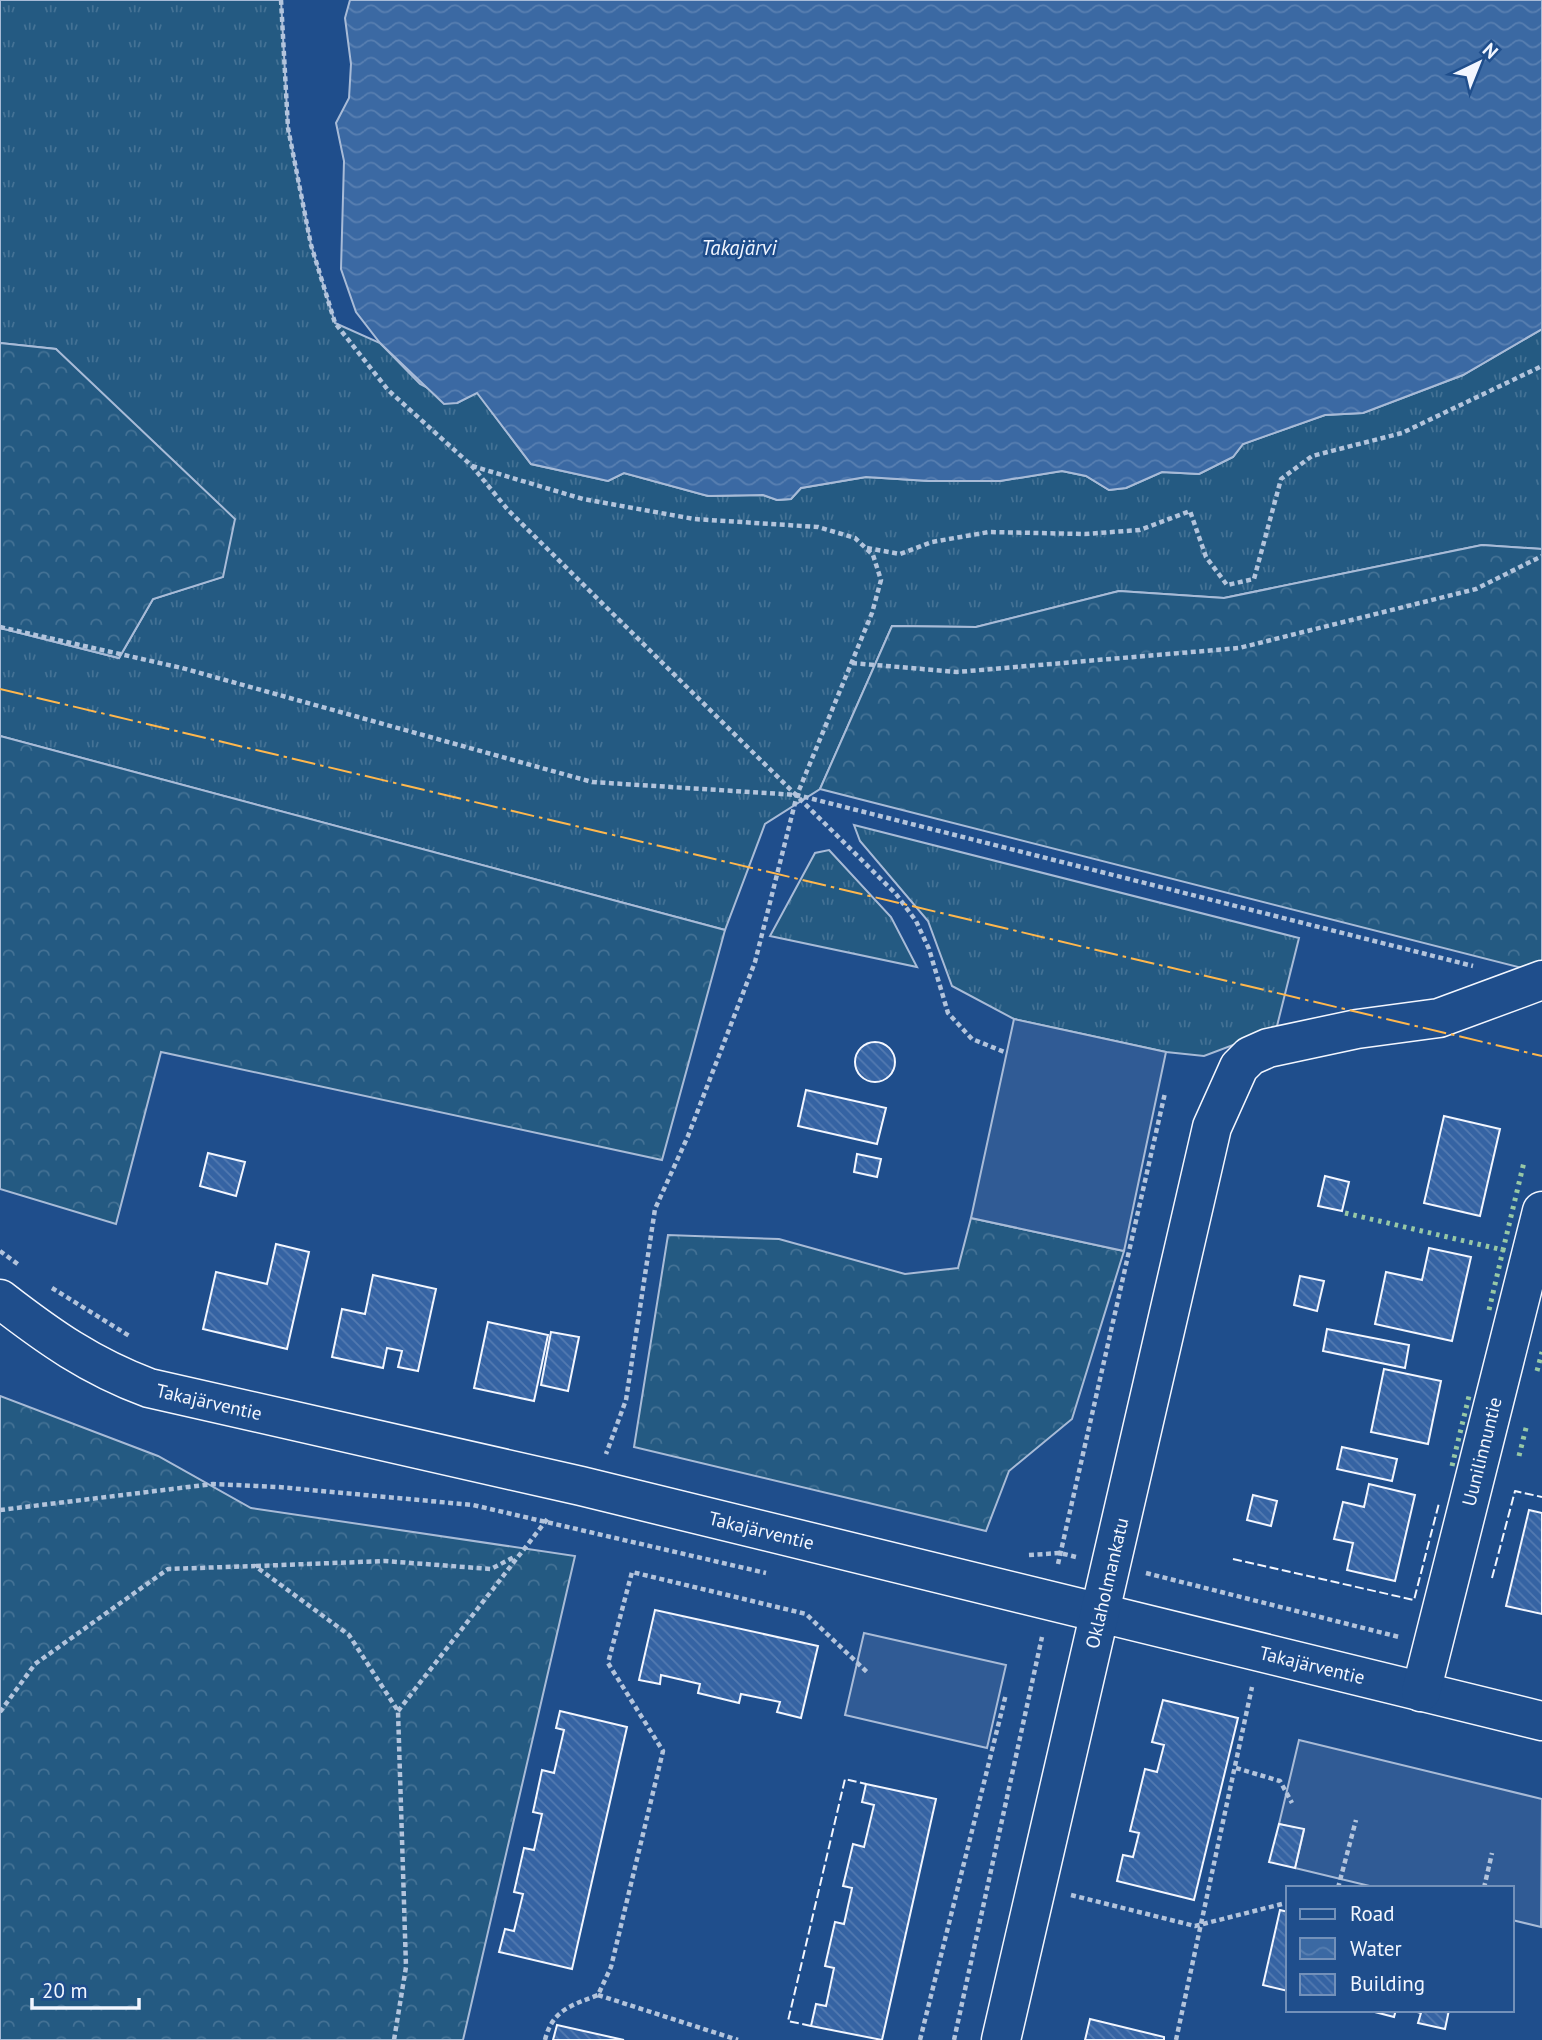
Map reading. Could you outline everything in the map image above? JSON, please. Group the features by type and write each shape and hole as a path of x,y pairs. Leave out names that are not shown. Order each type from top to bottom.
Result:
{"street":[{"name":"Oklaholmankatu","path":"1001,2040 1212,1127 1239,1067 1251,1056 1268,1048 1357,1029 1439,1018 1542,980"},
{"name":"Uunilinnuntie","path":"1421,1692 1542,1211"},
{"name":"Takajärventie","path":"0,1299 92,1365 149,1388 581,1486 1542,1721"}],"path":[{"path":"281,0 288,128 311,245 335,323 388,390 472,466 508,510 896,894 916,921 929,948 948,1013 972,1039 1007,1053"},
{"path":"866,548 901,554 932,542 989,532 1084,534 1140,530 1190,511 1206,557 1227,585 1254,579 1281,480 1311,456 1402,432 1542,366"},
{"path":"398,1711 544,1522 604,1459 626,1400 655,1209 688,1136 755,962 797,795 872,613 880,580 873,555 855,538 818,527 694,519 583,499 472,466"},
{"path":"852,663 957,673 1239,648 1476,589 1542,556"},
{"path":"0,627 182,668 593,782 797,795 1483,968"},
{"path":"0,1510 213,1484 472,1505 771,1574"},
{"path":"0,1712 35,1664 168,1569 385,1561 491,1569 519,1554"},
{"path":"255,1566 349,1635 398,1711 406,1967 394,2040"},
{"path":"598,1995 611,1966 663,1751 608,1662 632,1572 806,1615 868,1673"},
{"path":"1028,1634 1090,1649"},
{"path":"1176,2040 1260,1652"},
{"path":"920,2040 1006,1694"},
{"path":"1236,1768 1280,1781 1292,1803"},
{"path":"1339,1886 1356,1820"},
{"path":"1484,1886 1492,1853"},
{"path":"1036,1886 1195,1926 1286,1905"},
{"path":"545,2040 549,2025 563,2008 598,1995 738,2040"}],"green space":[{"path":"0,0 281,0 288,128 311,245 335,323 380,343 420,384 457,403 477,392 531,464 608,481 624,473 708,496 763,495 777,500 791,499 801,488 866,477 929,481 1000,481 1062,471 1086,476 1109,490 1126,488 1162,472 1199,474 1233,457 1243,444 1325,415 1363,413 1463,375 1542,329 1542,549 1482,545 1224,598 1119,591 976,627 892,626 820,789 765,824 725,930 0,736 0,628 119,658 153,599 222,577 56,349 0,343"},
{"path":"0,343 56,349 235,519 223,577 153,599 119,658 0,628"},
{"path":"1482,545 1542,549 1542,973 820,789 892,626 976,627 1119,591 1224,598"},
{"path":"0,736 725,930 662,1160 161,1052 116,1224 0,1189"},
{"path":"854,825 1299,938 1275,1034 1257,1036 1204,1056 1166,1052 1014,1019 952,986 928,921 860,841"},
{"path":"829,850 891,917 917,967 770,936 815,853"},
{"path":"971,1218 1124,1251 1072,1419 1009,1471 986,1531 634,1447 668,1235 779,1239 905,1274 958,1268"},
{"path":"0,1396 158,1456 251,1508 575,1556 463,2040 0,2040"}],"shaded area":[{"path":"1014,1019 1166,1052 1124,1251 971,1218"},
{"path":"864,1633 1006,1665 987,1748 845,1715"},
{"path":"1299,1740 1542,1799 1541,1927 1514,1920 1514,1886 1370,1886 1295,1868 1304,1830 1279,1824"}],"water":[{"name":"Takajärvi","path":"350,0 1542,0 1542,329 1463,375 1363,413 1325,415 1243,444 1233,457 1199,474 1162,472 1126,488 1109,490 1086,476 1062,471 1000,481 929,481 866,477 801,488 791,499 777,500 763,495 708,496 624,473 608,481 531,464 477,393 457,403 444,404 380,343 356,312 341,269 344,161 336,123 349,98 351,64 345,18"}],"building":[{"path":"875,1042 889,1048 895,1062 889,1076 875,1082 861,1076 855,1062 861,1048"},
{"path":"806,1090 886,1108 877,1144 798,1126"},
{"path":"1444,1116 1500,1129 1480,1216 1424,1203"},
{"path":"208,1153 245,1162 236,1196 200,1186"},
{"path":"857,1154 881,1159 877,1177 854,1172"},
{"path":"1325,1176 1349,1182 1342,1211 1318,1206"},
{"path":"276,1244 309,1252 287,1349 203,1329 216,1272 267,1284"},
{"path":"1429,1248 1471,1257 1452,1341 1375,1324 1386,1272 1422,1280"},
{"path":"373,1275 436,1289 418,1371 398,1367 402,1351 387,1348 383,1368 332,1357 342,1309 365,1314"},
{"path":"1300,1276 1324,1281 1317,1311 1294,1305"},
{"path":"488,1322 548,1335 534,1401 474,1388"},
{"path":"1327,1329 1409,1345 1405,1368 1323,1351"},
{"path":"551,1332 579,1337 568,1391 541,1385"},
{"path":"1384,1369 1441,1381 1428,1444 1371,1432"},
{"path":"1342,1447 1397,1459 1392,1481 1337,1469"},
{"path":"1369,1484 1415,1495 1395,1581 1347,1570 1353,1543 1334,1539 1343,1502 1364,1507"},
{"path":"1253,1495 1277,1501 1271,1526 1247,1520"},
{"path":"1529,1510 1542,1513 1542,1614 1506,1606"},
{"path":"655,1610 818,1646 801,1718 777,1712 780,1702 741,1694 739,1703 698,1693 700,1684 661,1675 660,1684 639,1680"},
{"path":"1163,1700 1238,1718 1194,1900 1117,1881 1123,1855 1133,1857 1139,1833 1130,1831 1145,1769 1157,1772 1164,1745 1152,1742"},
{"path":"560,1711 627,1727 572,1969 499,1952 505,1929 514,1931 523,1894 514,1892 524,1848 534,1850 542,1814 533,1812 542,1770 554,1773 564,1730 556,1728"},
{"path":"866,1784 936,1799 882,2040 811,2026 816,2004 826,2006 834,1968 825,1966 835,1922 844,1924 852,1888 843,1886 853,1844 864,1847 874,1805 862,1802"},
{"path":"1279,1824 1304,1829 1295,1868 1269,1862"},
{"path":"1280,1910 1286,1912 1286,1991 1263,1985"},
{"path":"1375,2012 1395,2012 1394,2017"},
{"path":"1417,2012 1449,2012 1445,2029 1418,2023 1421,2013"},
{"path":"1090,2019 1164,2037 1164,2040 1085,2040"},
{"path":"557,2025 624,2040 553,2040"}],"hedge":[{"path":"1345,1213 1503,1250 1524,1162"},
{"path":"1489,1310 1503,1250"},
{"path":"1537,1371 1542,1352"},
{"path":"1452,1466 1470,1392"},
{"path":"1519,1456 1527,1424"}],"fence":[{"path":"1492,1578 1515,1491 1542,1497"},
{"path":"1233,1559 1414,1600 1439,1503"},
{"path":"811,2026 788,2021 845,1779 866,1784"}],"power":[{"path":"0,689 1542,1056"}]}
